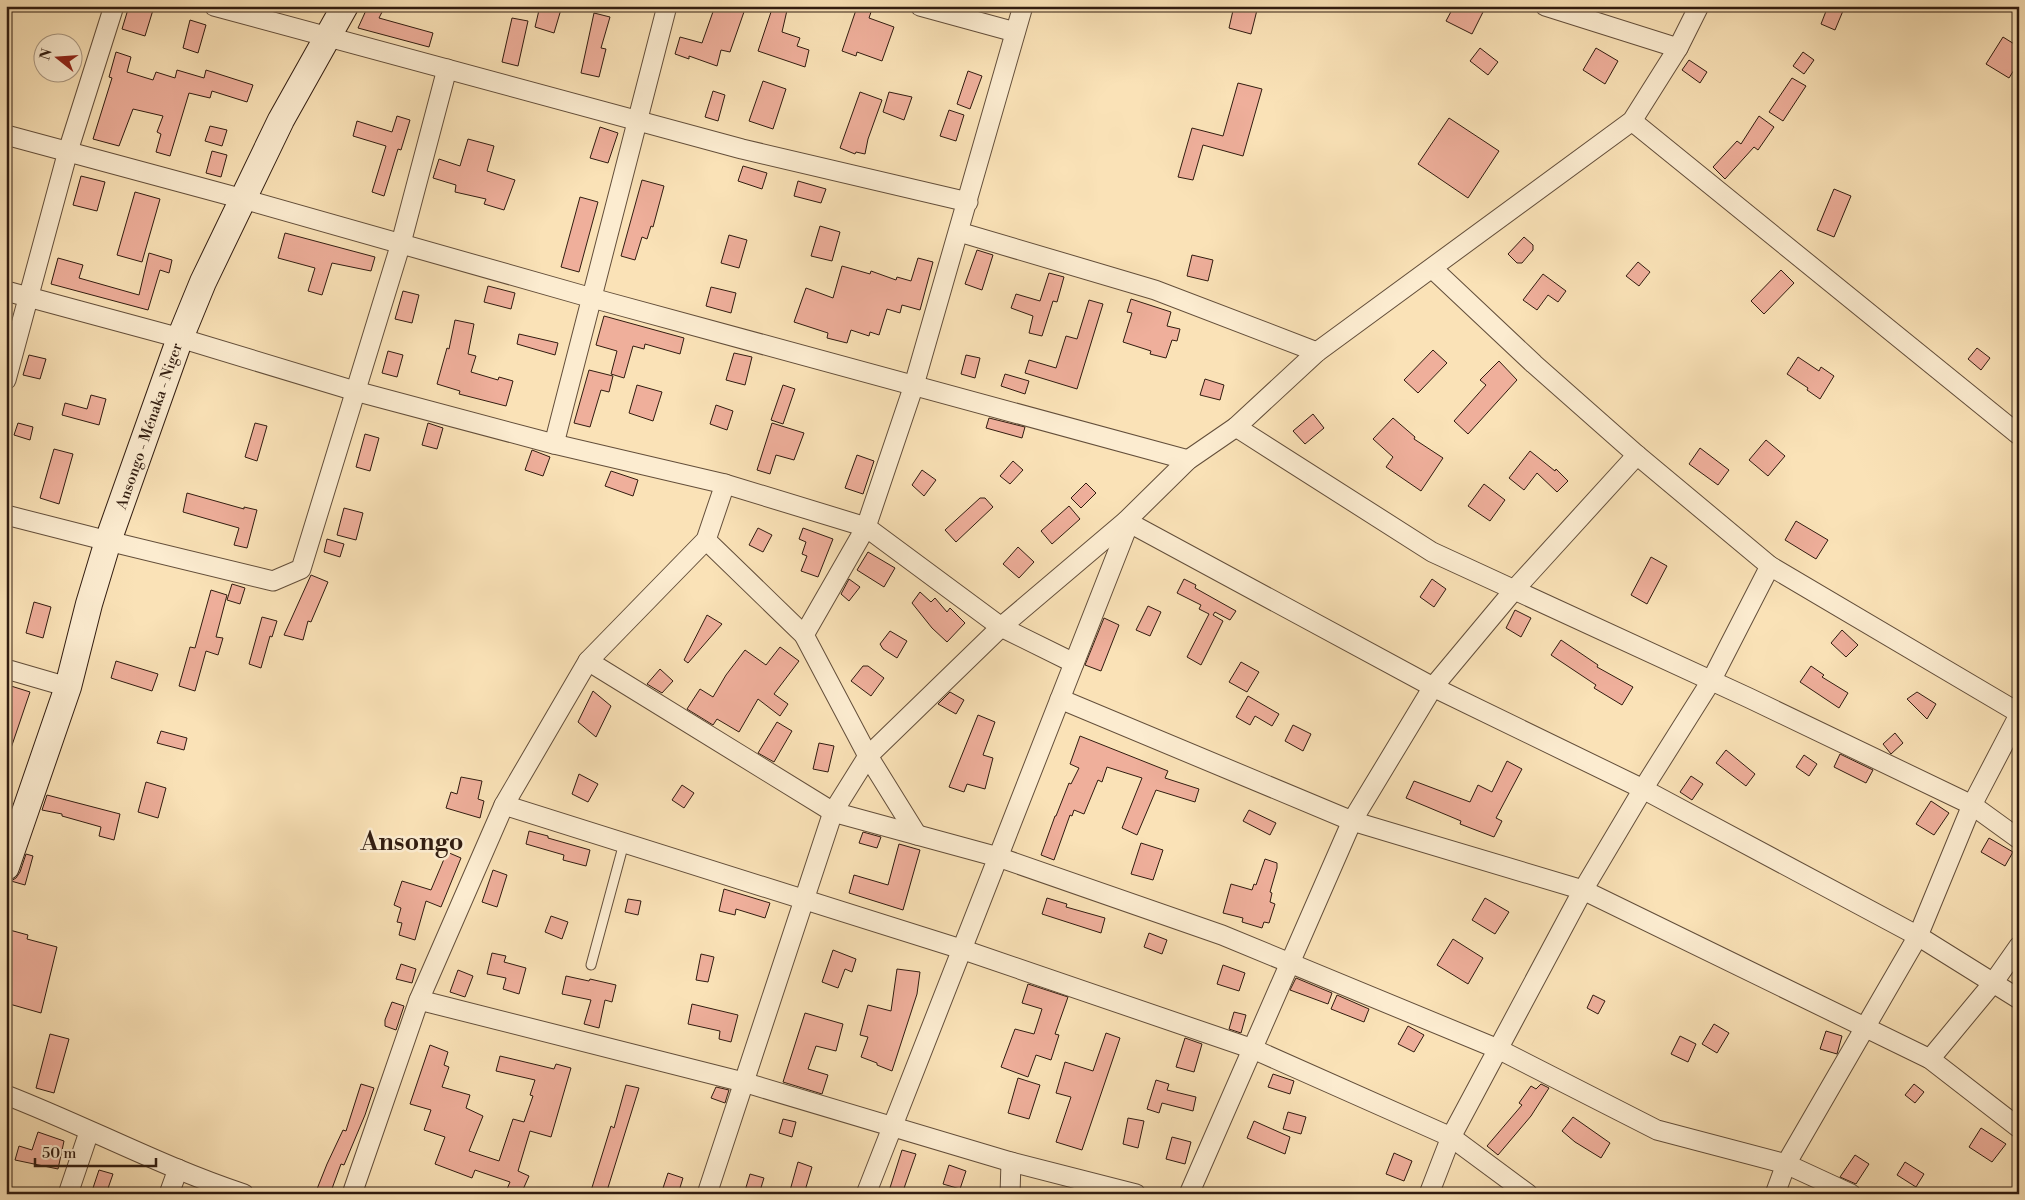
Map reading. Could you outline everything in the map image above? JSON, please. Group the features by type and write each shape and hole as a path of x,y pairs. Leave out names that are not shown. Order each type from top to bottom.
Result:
{"main road":[{"name":"Ansongo - Ménaka - Niger","path":"6,867 68,687 89,604 108,541 180,338 203,282 280,120 345,6"}],"street":[{"path":"6,380 68,151 114,6"},
{"path":"214,6 742,149 968,202"},
{"path":"554,444 636,120 667,6"},
{"path":"920,6 1015,32"},
{"path":"804,635 866,527 914,385 960,232 1023,6"},
{"path":"1545,6 1678,48"},
{"path":"707,1194 833,812 868,756 1001,627 1128,522 1188,460 1236,427 1317,352 1433,269 1632,121 1678,48 1699,6"},
{"path":"6,514 273,581 301,569 401,243 447,69"},
{"path":"1632,121 2019,435"},
{"path":"6,135 243,199 592,298 1188,460"},
{"path":"960,232 1154,290 1317,352"},
{"path":"1433,269 1534,364 1637,455 1770,566 2019,714 1972,805 1918,936 1786,1164 1775,1194"},
{"path":"6,291 180,338 355,391 554,444 724,484 866,527 1001,627 1074,663"},
{"path":"1236,427 1432,552 1711,681 1972,805 2019,839"},
{"path":"1190,1194 1352,821 1432,687 1514,590 1637,455"},
{"path":"352,1194 419,1000 504,805 588,661 706,540 724,484"},
{"path":"866,1194 1128,522"},
{"path":"1128,522 1432,687 1642,789 1918,936 2019,999"},
{"path":"706,540 804,635 868,756 917,836"},
{"path":"1429,1194 1451,1137 1583,890 1642,789 1711,681 1770,566"},
{"path":"588,661 833,812 998,857 1222,935 1498,1049 1657,1130 1786,1164 1851,1194"},
{"path":"6,669 68,687"},
{"path":"1060,699 1352,821 1583,890 1930,1060 2019,1128"},
{"path":"504,805 961,949 1252,1049 1451,1137 1528,1194"},
{"path":"1930,1060 1993,983 2019,946"},
{"path":"419,1000 743,1082 1011,1162 1136,1194"},
{"path":"6,1095 89,1132 244,1194"},
{"path":"68,1194 89,1132"},
{"path":"1010,1194 1011,1162"},
{"path":"169,1194 178,1169"}],"lane":[{"path":"591,965 624,842"}],"building":[{"path":"129,6 140,6 153,10 145,36 122,29"},
{"path":"368,6 385,6 379,18 433,33 429,47 358,28"},
{"path":"540,6 562,6 554,33 535,27"},
{"path":"715,6 737,6 745,9 730,52 721,50 717,66 689,56 689,59 675,54 680,37 702,43"},
{"path":"773,6 788,6 782,32 800,38 797,46 809,50 805,67 758,51"},
{"path":"1234,6 1258,6 1251,34 1229,28"},
{"path":"1454,6 1486,6 1472,34 1446,21"},
{"path":"1828,6 1845,6 1835,30 1821,24"},
{"path":"857,7 871,12 869,18 894,27 882,61 857,52 856,56 842,51"},
{"path":"594,13 610,17 601,48 606,49 599,77 581,73"},
{"path":"512,18 528,21 518,66 502,62"},
{"path":"190,20 206,25 198,53 183,48"},
{"path":"2003,37 2019,47 2019,62 2009,78 1986,64"},
{"path":"1480,48 1498,62 1488,75 1470,61"},
{"path":"1596,48 1618,61 1605,84 1583,70"},
{"path":"116,52 131,57 127,72 153,80 156,72 175,78 177,70 204,78 206,70 253,85 247,102 212,91 210,98 189,93 170,156 156,152 161,134 157,132 163,116 133,109 119,146 93,139 112,78 109,77"},
{"path":"1803,52 1814,60 1804,74 1793,66"},
{"path":"1689,60 1707,72 1700,83 1682,70"},
{"path":"968,71 982,76 970,109 957,104"},
{"path":"1792,78 1806,86 1783,121 1769,112"},
{"path":"763,81 786,89 773,129 749,121"},
{"path":"1238,83 1262,89 1243,156 1203,145 1193,180 1178,177 1192,128 1223,136"},
{"path":"713,91 725,95 718,121 705,117"},
{"path":"860,92 882,100 868,139 865,154 856,152 855,154 840,148"},
{"path":"889,92 912,97 904,120 883,112"},
{"path":"949,110 964,115 956,141 940,136"},
{"path":"397,116 410,120 401,150 398,149 384,196 372,192 386,146 353,136 357,121 392,132"},
{"path":"1759,116 1774,127 1758,150 1754,147 1725,179 1713,167 1737,141 1741,144"},
{"path":"1449,118 1499,151 1468,198 1418,164"},
{"path":"210,126 227,130 222,146 205,141"},
{"path":"600,127 618,133 608,163 590,158"},
{"path":"468,139 494,146 487,171 515,180 504,210 484,204 486,199 455,192 456,185 433,178 439,159 460,166"},
{"path":"212,151 227,155 221,177 206,173"},
{"path":"743,166 767,173 762,189 738,181"},
{"path":"81,176 105,182 97,211 73,205"},
{"path":"642,180 664,186 653,227 651,226 647,239 642,237 635,260 621,256"},
{"path":"798,181 826,189 821,203 794,196"},
{"path":"1834,189 1851,196 1834,237 1817,230"},
{"path":"135,192 160,199 142,262 117,255"},
{"path":"580,197 598,202 579,272 561,267"},
{"path":"820,226 840,232 832,261 811,256"},
{"path":"285,233 375,257 371,271 332,263 322,295 308,291 315,268 278,258"},
{"path":"729,235 747,240 739,268 721,263"},
{"path":"1524,237 1533,245 1533,250 1522,263 1517,263 1508,254"},
{"path":"977,250 993,255 982,290 965,284"},
{"path":"149,253 172,260 169,273 160,270 148,310 51,284 58,258 83,265 79,278 139,295"},
{"path":"1192,255 1213,260 1208,281 1187,276"},
{"path":"918,258 933,262 920,310 902,305 900,313 887,309 879,335 870,332 869,336 851,330 847,343 827,338 828,333 794,322 806,288 833,298 842,266 870,274 871,271 896,280 897,277 911,281"},
{"path":"1638,262 1650,272 1639,286 1626,276"},
{"path":"1781,270 1794,283 1764,314 1751,301"},
{"path":"1049,273 1064,277 1057,302 1053,301 1042,336 1029,333 1033,316 1011,308 1016,294 1040,301"},
{"path":"1543,274 1566,291 1558,302 1548,295 1537,310 1523,300"},
{"path":"488,286 515,293 511,309 484,302"},
{"path":"711,287 736,293 731,313 706,306"},
{"path":"403,291 419,295 412,323 395,319"},
{"path":"1131,299 1171,312 1167,326 1180,329 1177,341 1172,340 1166,358 1150,354 1151,351 1123,342 1132,313 1127,312"},
{"path":"1089,300 1103,304 1077,389 1025,373 1029,360 1056,368 1066,336 1077,339"},
{"path":"604,316 684,338 680,354 645,344 644,349 633,346 624,378 611,374 617,351 596,345"},
{"path":"455,320 474,324 468,354 476,356 471,372 498,380 499,377 513,381 506,406 459,394 460,391 437,384 447,348 449,349"},
{"path":"519,334 558,343 555,355 517,344"},
{"path":"1977,348 1990,358 1981,370 1968,359"},
{"path":"1433,350 1447,363 1418,393 1404,380"},
{"path":"388,351 403,355 397,377 382,373"},
{"path":"734,353 752,357 745,385 726,380"},
{"path":"29,355 46,359 40,379 23,375"},
{"path":"966,355 980,358 975,378 961,374"},
{"path":"1798,357 1819,371 1821,367 1834,376 1820,399 1807,390 1808,388 1787,374"},
{"path":"1499,361 1517,380 1468,434 1454,421 1486,385 1480,380"},
{"path":"589,370 613,376 609,392 601,390 590,427 574,423"},
{"path":"1005,374 1029,381 1025,394 1001,386"},
{"path":"1205,379 1224,385 1220,400 1200,395"},
{"path":"637,385 662,392 653,421 629,413"},
{"path":"783,385 795,389 783,424 771,420"},
{"path":"91,395 106,399 99,425 62,415 65,403 87,409"},
{"path":"716,405 733,411 727,430 710,424"},
{"path":"1313,414 1324,428 1305,444 1293,431"},
{"path":"989,418 1025,427 1022,438 986,428"},
{"path":"1393,418 1415,437 1414,439 1443,458 1421,491 1386,467 1393,457 1373,439"},
{"path":"18,423 33,427 30,440 14,435"},
{"path":"255,423 267,426 257,461 245,457"},
{"path":"428,423 443,428 437,449 422,445"},
{"path":"772,423 804,433 794,460 776,455 770,474 757,470"},
{"path":"365,434 379,438 370,471 356,467"},
{"path":"1766,440 1785,456 1768,476 1749,460"},
{"path":"1700,448 1729,470 1718,485 1689,464"},
{"path":"54,449 73,454 59,504 40,498"},
{"path":"532,450 550,457 543,476 525,470"},
{"path":"1530,451 1555,471 1556,469 1568,481 1557,492 1537,473 1524,490 1509,478"},
{"path":"857,455 874,461 863,494 845,488"},
{"path":"1013,461 1023,470 1010,484 1000,476"},
{"path":"922,470 936,480 924,496 912,485"},
{"path":"611,471 638,480 633,496 605,486"},
{"path":"1086,483 1096,493 1081,508 1071,498"},
{"path":"1484,484 1505,500 1490,521 1468,506"},
{"path":"187,493 244,509 244,507 257,510 247,548 234,545 239,528 183,512"},
{"path":"980,498 985,498 993,507 956,542 945,530"},
{"path":"1069,506 1080,519 1052,544 1041,531"},
{"path":"344,508 363,513 356,540 337,535"},
{"path":"1796,521 1828,540 1816,559 1785,540"},
{"path":"758,528 772,535 763,552 749,545"},
{"path":"803,528 833,539 818,577 801,571 807,556 802,554 806,542 799,539"},
{"path":"327,539 344,544 340,557 324,552"},
{"path":"1018,547 1034,562 1019,578 1003,564"},
{"path":"868,552 895,568 884,587 857,570"},
{"path":"1651,557 1667,566 1647,604 1631,595"},
{"path":"311,575 328,582 311,622 308,621 303,640 284,635"},
{"path":"849,579 860,587 849,601 841,594"},
{"path":"1184,579 1196,585 1195,588 1236,611 1230,620 1215,612 1213,615 1223,621 1201,665 1187,657 1209,614 1199,609 1201,605 1177,593"},
{"path":"1432,579 1446,589 1434,607 1420,597"},
{"path":"232,584 245,588 240,604 227,600"},
{"path":"211,590 227,595 216,637 223,638 218,655 206,651 195,691 179,686 190,647 195,648"},
{"path":"920,592 931,602 935,598 947,612 950,608 965,623 947,642 932,628 912,603"},
{"path":"34,602 51,607 43,638 26,633"},
{"path":"1148,606 1161,612 1150,636 1136,630"},
{"path":"1515,610 1531,618 1521,637 1506,628"},
{"path":"707,615 722,624 688,663 684,660"},
{"path":"262,617 277,621 272,637 270,636 261,668 249,664"},
{"path":"1104,618 1119,625 1101,671 1085,665"},
{"path":"1842,630 1858,645 1846,657 1831,643"},
{"path":"890,631 907,641 897,658 883,649 880,644"},
{"path":"1561,640 1598,665 1597,667 1633,687 1622,705 1594,688 1596,685 1551,655"},
{"path":"780,647 799,661 774,694 788,704 780,716 758,699 739,732 717,719 713,725 687,709 700,689 713,697 726,675 745,650 766,665"},
{"path":"116,661 158,674 152,691 111,678"},
{"path":"1241,662 1259,672 1247,692 1229,682"},
{"path":"863,666 868,666 884,678 871,696 851,681"},
{"path":"1811,666 1824,675 1822,677 1848,693 1839,708 1800,682"},
{"path":"660,669 673,681 662,693 647,684"},
{"path":"11,686 30,692 9,754 6,754 6,687 10,688"},
{"path":"593,691 611,706 596,737 578,722"},
{"path":"950,692 964,700 956,714 938,704"},
{"path":"1917,692 1936,704 1927,719 1907,699"},
{"path":"1248,696 1279,714 1272,726 1255,716 1250,725 1236,717"},
{"path":"978,715 995,722 983,755 993,758 985,789 967,784 964,792 949,787"},
{"path":"777,722 792,731 774,762 758,753"},
{"path":"1293,725 1311,734 1303,751 1285,741"},
{"path":"161,731 187,738 184,750 157,743"},
{"path":"1895,733 1903,743 1891,754 1883,744"},
{"path":"1080,736 1168,771 1165,778 1199,789 1195,802 1156,790 1137,835 1122,828 1142,778 1107,767 1102,782 1098,780 1084,814 1074,810 1072,816 1070,815 1054,860 1041,855 1069,783 1071,784 1079,768 1070,764"},
{"path":"819,743 834,746 828,772 813,769"},
{"path":"1726,750 1755,774 1746,786 1716,763"},
{"path":"1840,754 1873,770 1866,783 1834,767"},
{"path":"1804,755 1817,764 1809,776 1796,767"},
{"path":"1507,761 1522,769 1496,818 1502,821 1494,837 1460,824 1461,821 1406,798 1414,781 1470,802 1478,785 1492,792"},
{"path":"579,774 598,784 588,802 572,794"},
{"path":"1691,776 1703,784 1692,800 1680,792"},
{"path":"461,777 482,781 478,799 484,801 480,818 446,808 451,792 457,794"},
{"path":"146,782 166,788 158,818 138,812"},
{"path":"682,785 694,793 684,808 672,800"},
{"path":"47,795 120,814 114,840 99,836 101,827 62,816 62,814 42,810"},
{"path":"1931,801 1949,813 1934,835 1916,824"},
{"path":"1249,810 1276,823 1270,835 1243,821"},
{"path":"529,831 590,850 586,866 563,860 564,855 526,844"},
{"path":"863,832 881,837 877,848 859,843"},
{"path":"1989,838 2013,852 2005,866 1981,852"},
{"path":"1141,843 1163,850 1153,880 1131,874"},
{"path":"899,844 920,850 903,910 849,893 854,875 888,885"},
{"path":"447,852 461,858 441,907 426,901 415,940 399,935 402,923 397,922 401,908 394,905 402,881 431,890"},
{"path":"26,854 33,856 25,885 11,881 20,872"},
{"path":"1265,859 1277,863 1277,868 1270,892 1272,893 1270,902 1275,904 1269,923 1264,922 1262,928 1242,922 1243,918 1223,913 1231,884 1252,890 1254,884 1256,885"},
{"path":"493,870 507,875 497,907 482,902"},
{"path":"724,889 770,903 765,918 736,909 735,915 719,911"},
{"path":"1047,898 1067,904 1066,907 1105,918 1101,933 1042,914"},
{"path":"1485,898 1509,912 1495,934 1472,920"},
{"path":"628,899 641,901 638,915 625,912"},
{"path":"551,916 568,922 562,939 545,932"},
{"path":"6,929 28,935 27,939 57,947 41,1013 6,1003"},
{"path":"1149,933 1167,940 1162,954 1144,947"},
{"path":"1453,939 1483,958 1468,984 1437,965"},
{"path":"833,950 856,959 852,972 845,969 838,988 822,982"},
{"path":"492,953 506,956 504,962 526,968 519,994 503,989 506,978 487,974"},
{"path":"701,954 714,957 708,982 696,980"},
{"path":"401,964 416,969 412,983 396,979"},
{"path":"1223,965 1245,973 1239,991 1217,984"},
{"path":"897,969 920,972 917,994 892,1071 861,1057 868,1037 860,1035 868,1005 891,1011"},
{"path":"458,970 473,976 465,997 450,992"},
{"path":"566,976 616,985 612,1002 605,1000 599,1028 584,1024 591,1000 562,994"},
{"path":"1296,978 1332,993 1328,1004 1290,990"},
{"path":"1028,984 1068,997 1055,1034 1059,1035 1051,1060 1036,1055 1028,1077 1001,1067 1015,1029 1034,1034 1042,1009 1022,1003"},
{"path":"1337,995 1369,1009 1364,1022 1331,1009"},
{"path":"1593,995 1605,1001 1598,1014 1587,1008"},
{"path":"392,1002 404,1006 396,1030 385,1026 385,1020"},
{"path":"692,1004 738,1015 731,1042 719,1039 720,1031 688,1024"},
{"path":"1234,1012 1246,1015 1241,1033 1229,1029"},
{"path":"805,1013 843,1024 836,1051 816,1046 808,1069 828,1075 822,1094 783,1082"},
{"path":"1714,1024 1729,1033 1717,1053 1702,1044"},
{"path":"1408,1026 1424,1035 1414,1052 1398,1044"},
{"path":"1826,1031 1842,1036 1837,1054 1820,1049"},
{"path":"1106,1033 1120,1038 1082,1150 1056,1142 1071,1097 1056,1093 1065,1062 1093,1071"},
{"path":"50,1034 69,1039 54,1093 36,1088"},
{"path":"1680,1036 1696,1044 1688,1062 1671,1054"},
{"path":"1185,1038 1202,1044 1194,1072 1176,1067"},
{"path":"430,1045 448,1052 444,1065 449,1067 442,1087 470,1095 466,1108 483,1116 469,1151 499,1161 513,1119 524,1122 533,1096 530,1095 535,1080 496,1071 500,1056 554,1069 556,1064 571,1068 551,1137 530,1131 518,1171 529,1176 521,1194 507,1189 510,1182 475,1170 472,1178 435,1164 445,1137 424,1130 431,1110 410,1104"},
{"path":"1273,1074 1294,1081 1290,1094 1268,1087"},
{"path":"1018,1078 1040,1085 1029,1119 1008,1113"},
{"path":"1156,1080 1169,1084 1167,1090 1196,1097 1193,1111 1162,1103 1159,1113 1147,1109"},
{"path":"361,1084 374,1088 365,1115 344,1165 341,1164 330,1194 315,1194 343,1130 346,1131"},
{"path":"1541,1084 1549,1088 1531,1116 1498,1155 1487,1146 1522,1105 1519,1103 1531,1086 1536,1089"},
{"path":"1914,1084 1924,1092 1915,1103 1905,1095"},
{"path":"626,1085 639,1088 606,1194 590,1194 611,1126 614,1128"},
{"path":"716,1087 729,1090 725,1103 711,1098"},
{"path":"1288,1112 1306,1117 1301,1134 1283,1129"},
{"path":"1573,1117 1610,1143 1601,1158 1575,1142 1562,1131"},
{"path":"1128,1118 1144,1121 1138,1148 1123,1144"},
{"path":"783,1119 796,1122 792,1137 779,1133"},
{"path":"1254,1121 1290,1137 1285,1154 1247,1138"},
{"path":"1981,1128 2006,1144 1992,1162 1969,1147"},
{"path":"38,1132 64,1141 58,1169 15,1160 19,1146 32,1150"},
{"path":"1172,1137 1191,1142 1185,1164 1166,1159"},
{"path":"902,1150 916,1154 902,1194 888,1194"},
{"path":"1394,1153 1412,1161 1404,1181 1386,1174"},
{"path":"1855,1155 1869,1164 1856,1184 1840,1177"},
{"path":"798,1162 812,1167 804,1194 789,1194"},
{"path":"1905,1162 1924,1174 1916,1187 1897,1175"},
{"path":"949,1165 966,1171 960,1189 943,1184"},
{"path":"99,1170 113,1174 106,1194 92,1191"},
{"path":"668,1173 683,1178 678,1194 663,1188"},
{"path":"750,1174 764,1178 759,1194 744,1194"}],"district":[{"name":"Ansongo","path":"412,841"}]}
